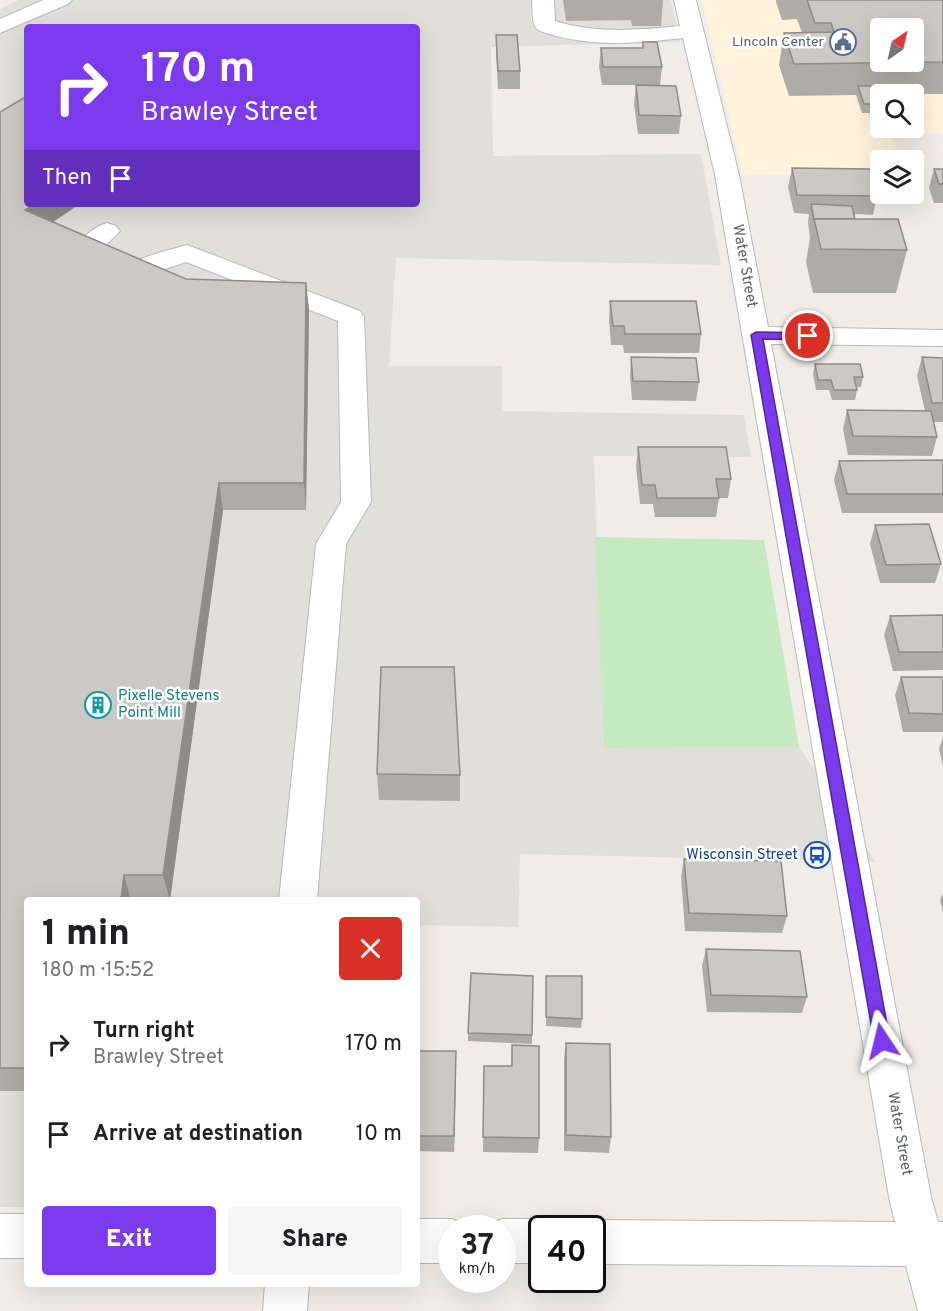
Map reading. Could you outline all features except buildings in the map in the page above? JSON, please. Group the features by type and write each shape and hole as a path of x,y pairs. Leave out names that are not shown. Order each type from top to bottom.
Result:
{"street":[{"path":"0,27 61,0"},
{"path":"543,0 544,25 561,31 602,36 646,36 693,31"},
{"name":"Water Street","path":"685,0 727,175 910,1197 933,1244 939,1311"},
{"path":"107,231 65,276 71,289 106,289 138,269 187,253 351,317 356,502 331,544 298,897"},
{"path":"756,335 943,338"},
{"path":"0,1236 24,1236"},
{"path":"420,1241 438,1241"},
{"path":"606,1242 933,1244"},
{"path":"285,1311 287,1287"}],"shaded area":[{"path":"18,0 671,0 680,42 491,47 493,156 701,154 721,265 396,258 389,366 502,366 502,411 744,415 751,457 594,456 604,748 799,747 876,862 520,854 518,927 420,925 420,897 24,897 24,1207 0,1207 0,9"},
{"path":"702,0 943,0 943,133 924,133 924,84 870,84 870,138 892,138 897,150 870,150 870,175 743,175"}],"green space":[{"path":"595,537 764,540 799,747 604,748"}],"place":[{"name":"Lincoln Center","path":"843,42"},
{"name":"Pixelle Stevens Point Mill","path":"98,705"},
{"name":"Wisconsin Street","path":"817,855"}],"route":[{"path":"808,336 756,335 882,1041"}]}
